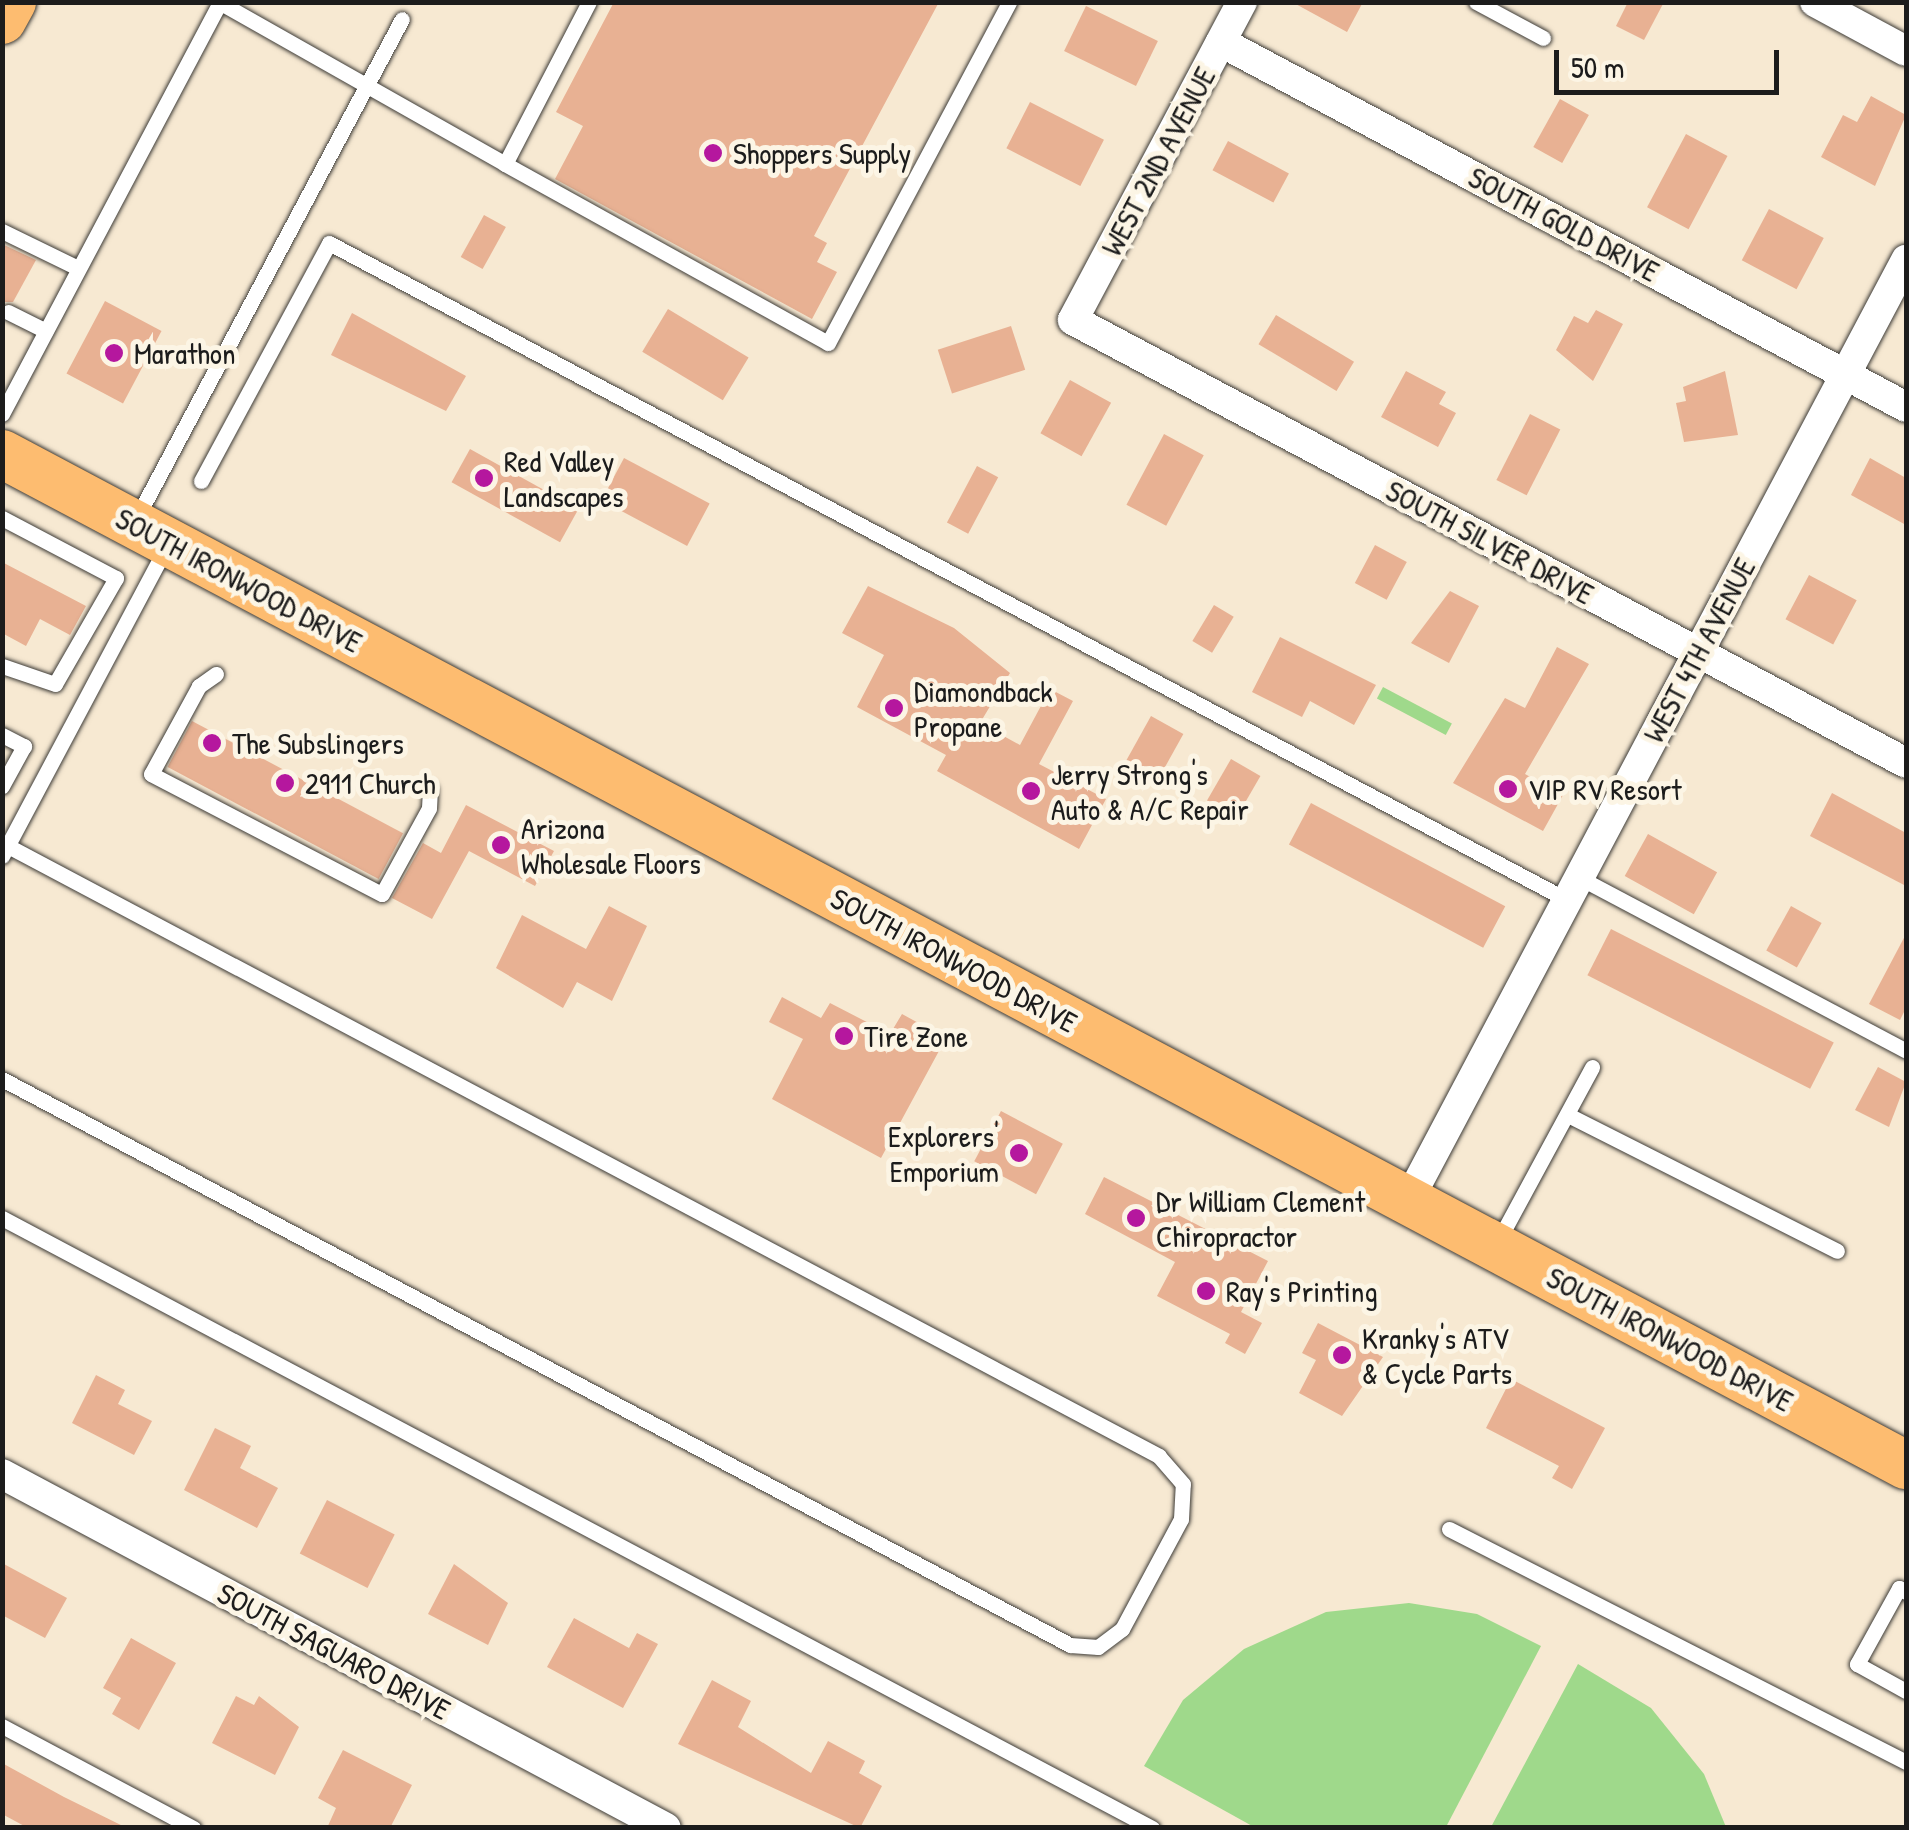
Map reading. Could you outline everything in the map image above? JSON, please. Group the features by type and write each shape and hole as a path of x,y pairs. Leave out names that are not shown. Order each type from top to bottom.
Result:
{"main road":[{"path":"2,20 12,2"},
{"name":"SOUTH IRONWOOD DRIVE","path":"2,454 1906,1464"}],"street":[{"name":"WEST 2ND AVENUE","path":"1073,320 1242,2"},
{"path":"1815,2 1906,51"},
{"name":"SOUTH GOLD DRIVE","path":"1221,42 1906,407"},
{"name":"WEST 4TH AVENUE","path":"1408,1200 1906,260"},
{"name":"SOUTH SILVER DRIVE","path":"1073,320 1906,763"},
{"name":"SOUTH SAGUARO DRIVE","path":"2,1474 666,1828"}],"lane":[{"path":"505,164 590,2"},
{"path":"2,414 219,3 828,343 1010,2"},
{"path":"1476,2 1544,38"},
{"path":"2,1079 1070,1644 1098,1647 1122,1629 1181,1519 1183,1484 1158,1456 5,851 151,534 366,86 402,19"},
{"path":"2,230 78,268"},
{"path":"201,481 329,243 1573,889 1906,1052"},
{"path":"8,312 46,331"},
{"path":"2,375 18,384"},
{"path":"2,518 116,578 54,684 2,666"},
{"path":"216,674 199,686 151,774 382,894 429,808 430,789"},
{"path":"2,735 24,746 2,786"},
{"path":"1496,1247 1570,1116 1592,1067"},
{"path":"1570,1116 1836,1250"},
{"path":"2,1218 1152,1828"},
{"path":"1449,1529 1906,1762"},
{"path":"1906,1592 1899,1588 1858,1664 1906,1691"},
{"path":"2,1726 193,1828"}],"green space":[{"path":"1383,687 1452,724 1446,735 1377,698"},
{"path":"1409,1603 1477,1614 1541,1646 1446,1827 1254,1827 1144,1766 1183,1700 1244,1649 1326,1612"},
{"path":"1578,1664 1651,1708 1704,1774 1726,1827 1491,1827"}],"building":[{"name":"Shoppers Supply","path":"614,2 939,2 814,236 827,243 817,262 837,272 812,319 555,179 583,126 556,112"},
{"path":"1292,2 1363,2 1347,32"},
{"path":"1628,2 1664,2 1644,40 1616,26"},
{"path":"1086,6 1158,41 1136,86 1064,51"},
{"path":"1871,96 1906,115 1875,186 1821,157 1843,115 1857,122"},
{"path":"1560,99 1589,115 1562,163 1533,147"},
{"path":"1030,102 1104,140 1080,186 1006,148"},
{"path":"1686,134 1727,156 1689,229 1647,207"},
{"path":"1228,141 1289,173 1273,203 1213,170"},
{"path":"1769,209 1824,238 1797,289 1742,260"},
{"path":"484,215 506,227 483,269 461,257"},
{"path":"2,244 36,260 13,302 2,302"},
{"name":"Marathon","path":"105,301 162,331 123,403 67,373"},
{"path":"668,309 749,357 723,400 642,352"},
{"path":"1596,310 1623,324 1593,381 1556,350 1574,316 1588,323"},
{"path":"352,313 466,376 446,411 331,355"},
{"path":"1276,315 1354,362 1336,391 1258,344"},
{"path":"1011,326 1025,370 952,394 938,350"},
{"path":"1406,371 1446,392 1439,404 1456,413 1438,447 1381,417"},
{"path":"1725,371 1738,435 1684,442 1676,403 1686,401 1683,387"},
{"path":"1070,380 1111,403 1082,456 1040,433"},
{"path":"1530,414 1560,429 1527,495 1496,480"},
{"path":"1164,434 1204,455 1166,526 1126,505"},
{"path":"470,449 578,509 560,542 452,482"},
{"path":"624,458 710,504 687,546 601,500"},
{"path":"1870,458 1906,478 1906,525 1851,495"},
{"path":"977,466 998,477 968,534 947,523"},
{"path":"1375,545 1407,562 1387,600 1355,583"},
{"path":"2,562 86,606 70,635 40,619 26,646 2,633"},
{"path":"1809,575 1857,600 1833,644 1786,619"},
{"path":"868,586 954,628 1010,673 980,723 1020,745 1050,689 1073,701 1039,764 1106,799 1079,849 937,771 946,755 857,707 884,655 842,633"},
{"path":"1450,591 1479,606 1449,663 1411,643"},
{"path":"1214,605 1234,617 1212,653 1192,641"},
{"path":"1280,637 1376,685 1354,725 1310,701 1302,717 1252,692"},
{"path":"1557,647 1589,664 1525,774 1563,795 1543,831 1453,783 1505,698 1525,708"},
{"path":"1151,716 1183,734 1159,779 1126,761"},
{"path":"192,721 403,833 379,879 168,767"},
{"path":"1231,759 1260,776 1236,818 1207,801"},
{"path":"1832,793 1906,833 1906,886 1810,836"},
{"path":"1311,803 1505,906 1483,948 1289,844"},
{"path":"466,805 554,851 535,886 469,851 432,919 392,898 423,843 441,853"},
{"path":"1648,834 1717,872 1694,914 1625,876"},
{"path":"609,906 647,926 612,1001 577,982 563,1008 496,968 522,915 586,949"},
{"path":"1791,906 1822,923 1797,968 1766,951"},
{"path":"1611,929 1834,1042 1810,1089 1587,975"},
{"path":"1906,934 1906,1008 1900,1020 1869,1004"},
{"path":"782,997 821,1018 830,1003 890,1034 902,1014 946,1038 881,1158 772,1099 803,1039 769,1022"},
{"path":"1878,1067 1906,1082 1889,1127 1855,1110"},
{"name":"Explorers' Emporium","path":"1001,1111 1063,1144 1036,1194 974,1161"},
{"name":"Ray's Printing","path":"1104,1177 1268,1261 1241,1312 1262,1323 1245,1354 1225,1343 1230,1334 1157,1296 1175,1262 1085,1214"},
{"path":"1318,1323 1383,1357 1342,1416 1299,1393 1316,1360 1302,1353"},
{"path":"96,1375 125,1390 118,1404 152,1421 134,1455 72,1423"},
{"path":"1511,1379 1605,1428 1572,1489 1552,1478 1559,1466 1486,1428"},
{"path":"215,1428 251,1446 240,1468 278,1488 257,1528 184,1490"},
{"path":"327,1500 395,1535 367,1588 300,1553"},
{"path":"2,1563 67,1598 45,1638 2,1615"},
{"path":"454,1564 508,1603 488,1645 428,1614"},
{"path":"574,1618 629,1648 637,1633 658,1644 623,1708 547,1667"},
{"path":"131,1638 176,1663 139,1730 112,1714 121,1698 103,1688"},
{"path":"712,1680 751,1701 738,1727 811,1773 828,1741 865,1761 859,1773 882,1786 860,1828 678,1744"},
{"path":"236,1696 254,1705 259,1696 299,1727 275,1775 212,1743"},
{"path":"343,1750 412,1785 390,1828 327,1828 336,1808 318,1798"},
{"path":"2,1763 127,1828 28,1828 2,1814"}],"place":[{"name":"Shoppers Supply","path":"713,153"},
{"name":"Marathon","path":"114,353"},
{"name":"Red Valley Landscapes","path":"484,478"},
{"name":"Diamondback Propane","path":"894,708"},
{"name":"The Subslingers","path":"212,743"},
{"name":"2911 Church","path":"285,783"},
{"name":"VIP RV Resort","path":"1508,789"},
{"name":"Jerry Strong's Auto & A/C Repair","path":"1031,791"},
{"name":"Arizona Wholesale Floors","path":"501,845"},
{"name":"Tire Zone","path":"844,1036"},
{"name":"Explorers' Emporium","path":"1019,1153"},
{"name":"Dr William Clement Chiropractor","path":"1136,1218"},
{"name":"Ray's Printing","path":"1206,1291"},
{"name":"Kranky's ATV & Cycle Parts","path":"1342,1355"}]}
